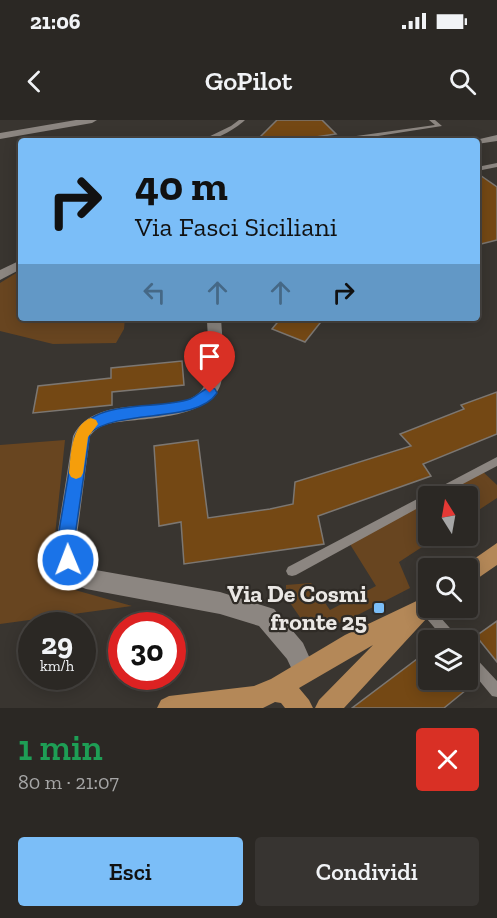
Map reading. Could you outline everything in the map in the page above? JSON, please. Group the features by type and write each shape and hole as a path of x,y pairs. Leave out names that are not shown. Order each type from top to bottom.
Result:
{"main road":[{"path":"478,567 497,553"},
{"path":"260,698 352,643 418,610"},
{"path":"327,708 418,615"},
{"path":"169,708 288,693 301,708"}],"street":[{"path":"0,136 92,120"},
{"path":"480,140 497,138"},
{"path":"0,276 18,266"},
{"path":"214,321 214,382 210,393 193,403 105,417 85,429 82,436 66,543 68,560 74,571 86,579 220,603 266,617 296,651 304,670"}],"lane":[{"path":"209,138 242,120"},
{"path":"356,138 439,126 432,120"},
{"path":"480,168 497,165"},
{"path":"450,486 497,461"},
{"path":"292,571 418,503"},
{"path":"436,618 445,630"},
{"path":"478,669 497,691"}],"shaded area":[{"path":"18,272 18,321 125,321 124,329 116,343 53,344 0,331 0,283"},
{"path":"65,440 50,583 132,606 88,612 18,612 18,622 0,624 0,445"},
{"path":"481,470 497,485 497,498 478,510 478,486 450,486"},
{"path":"418,504 418,546 424,546 399,562 410,588 344,622 306,626 286,597 286,585 311,583 330,610 376,586 348,541"}],"building":[{"path":"277,120 322,120 336,134 309,138 259,138"},
{"path":"480,175 497,187 497,240 480,244"},
{"path":"279,321 322,321 305,342 272,329"},
{"path":"182,361 184,385 112,392 112,405 33,413 38,386 111,378 111,368"},
{"path":"497,392 497,434 423,464 431,476 318,516 324,544 184,564 181,522 159,526 154,446 198,440 208,518 270,509 293,504 295,482 411,446 400,434 464,409 461,405"},
{"path":"497,621 497,662 478,638 478,635"},
{"path":"418,658 418,690 466,690 444,708 352,708"}],"slow traffic":[{"path":"76,473 82,436 91,424"}],"place":[{"name":"Via De Cosmi fronte 25","path":"379,608"}],"route":[{"path":"68,560 66,543 82,436 85,429 105,417 182,406 202,399 210,393"}]}
